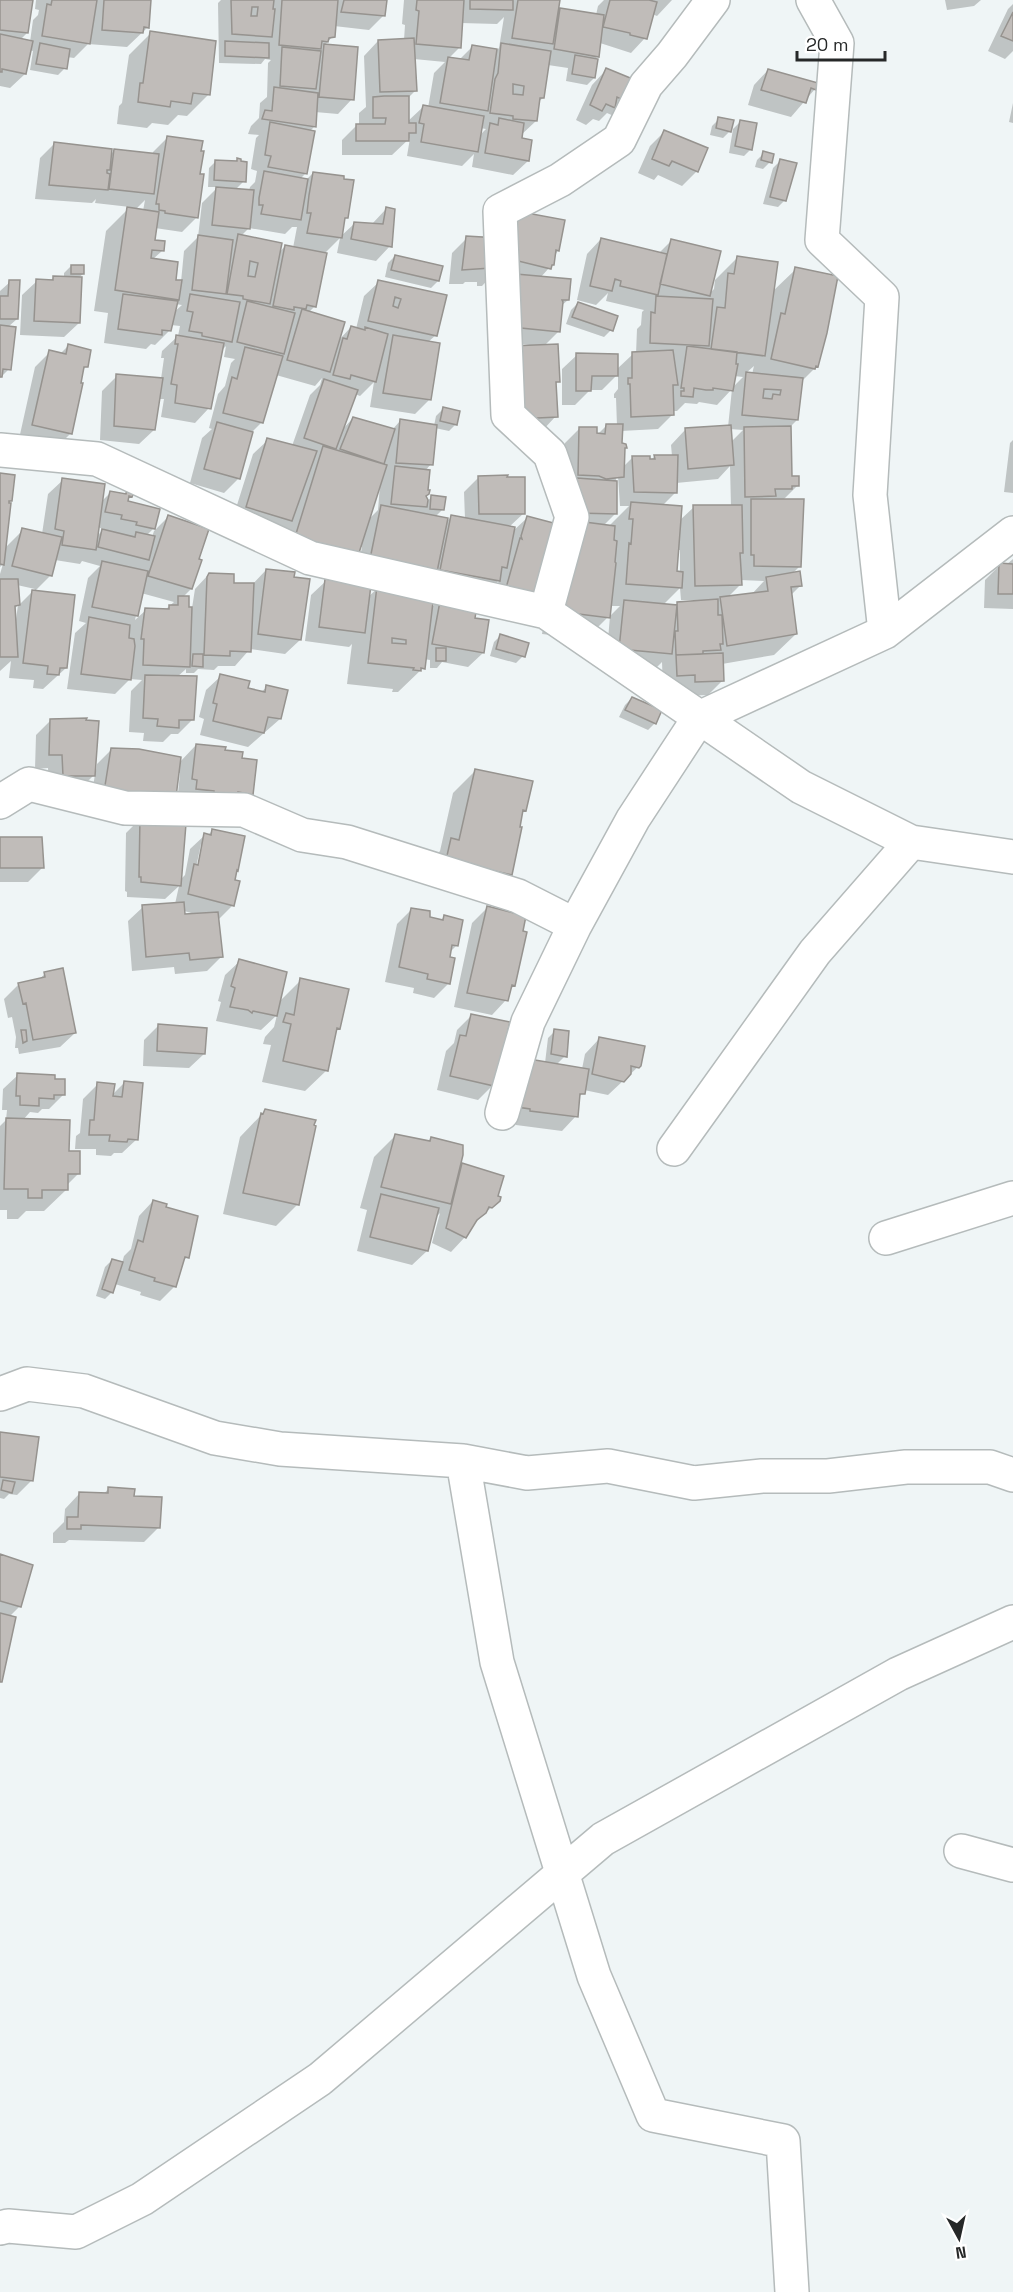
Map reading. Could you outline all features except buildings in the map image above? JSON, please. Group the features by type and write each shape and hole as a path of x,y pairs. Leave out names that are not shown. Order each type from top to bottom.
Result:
{"street":[{"path":"546,612 572,517 550,454 508,415 500,211 560,180 619,140 646,86 713,0"},
{"path":"813,0 837,43 822,240 882,297 870,495 885,632"},
{"path":"0,450 96,459 310,558 546,612 801,787 911,842 1013,857"},
{"path":"502,1113 528,1022 575,925 633,819 699,718 885,632 1013,533"},
{"path":"0,802 29,784 125,807 244,810 302,835 347,842 518,896 575,925"},
{"path":"674,1149 815,952 911,842"},
{"path":"886,1238 1013,1198"},
{"path":"0,1394 27,1384 84,1390 215,1438 280,1449 463,1461 527,1473 608,1466 694,1483 762,1476 828,1476 906,1467 990,1467 1013,1475"},
{"path":"463,1461 497,1662 594,1976 653,2115 783,2141 792,2292"},
{"path":"0,2228 8,2226 76,2232 142,2199 320,2079 603,1839 898,1674 1013,1622"},
{"path":"961,1851 1013,1865"}]}
